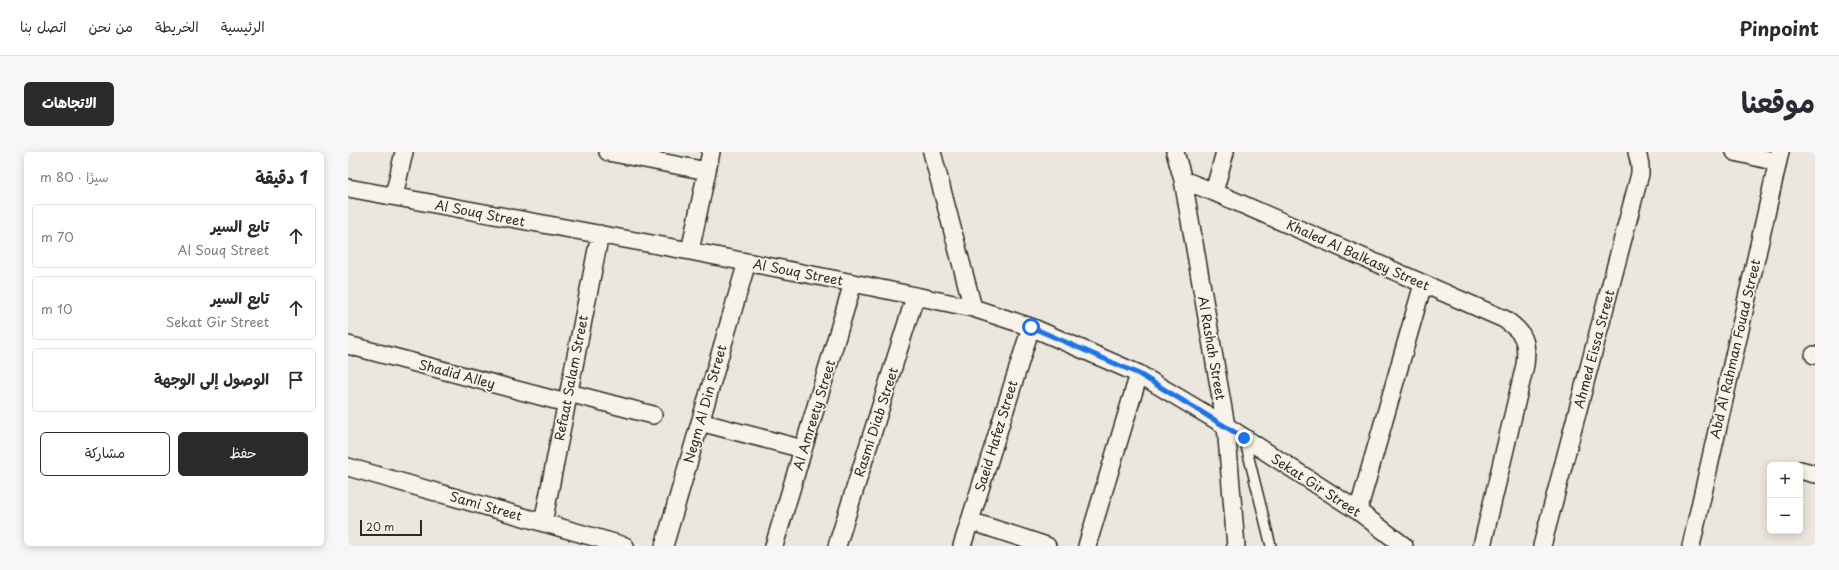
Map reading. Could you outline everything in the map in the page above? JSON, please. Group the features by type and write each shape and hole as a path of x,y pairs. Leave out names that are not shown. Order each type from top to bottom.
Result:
{"street":[{"path":"394,196 404,152"},
{"path":"608,152 707,171"},
{"path":"690,251 711,152"},
{"path":"932,152 973,308"},
{"name":"Al Rashah Street","path":"1175,152 1183,180 1226,426 1236,546"},
{"path":"1214,192 1225,152"},
{"name":"Ahmed Eissa Street","path":"1542,546 1640,174 1640,164 1637,152"},
{"path":"1735,152 1779,157"},
{"name":"Abd Al Rahman Fouad Street","path":"1691,546 1779,157"},
{"name":"Khaled Al Balkasy Street","path":"1183,180 1214,192 1504,319 1515,326 1525,340 1527,351 1525,365 1482,546"},
{"name":"Al Souq Street","path":"348,188 690,251 973,308 1031,327 1139,374 1226,426"},
{"name":"Refaat Salam Street","path":"543,523 600,234"},
{"name":"Negm Al Din Street","path":"664,546 747,262"},
{"name":"Al Amreety Street","path":"774,546 853,283"},
{"path":"1358,511 1423,284"},
{"name":"Rasmi Diab Street","path":"837,546 916,297"},
{"name":"Saeid Hafez Street","path":"962,546 1031,327"},
{"name":"Shadid Alley","path":"348,345 568,398 653,415"},
{"path":"1087,546 1139,374"},
{"path":"700,422 803,449"},
{"name":"Sekat Gir Street","path":"1226,426 1358,511 1404,546"},
{"name":"Sami Street","path":"348,467 625,546"},
{"path":"1803,471 1815,474"},
{"path":"970,521 1047,546"}],"lane":[{"path":"1244,438 1271,546"}],"route":[{"path":"1031,327 1139,374 1244,438"}]}
